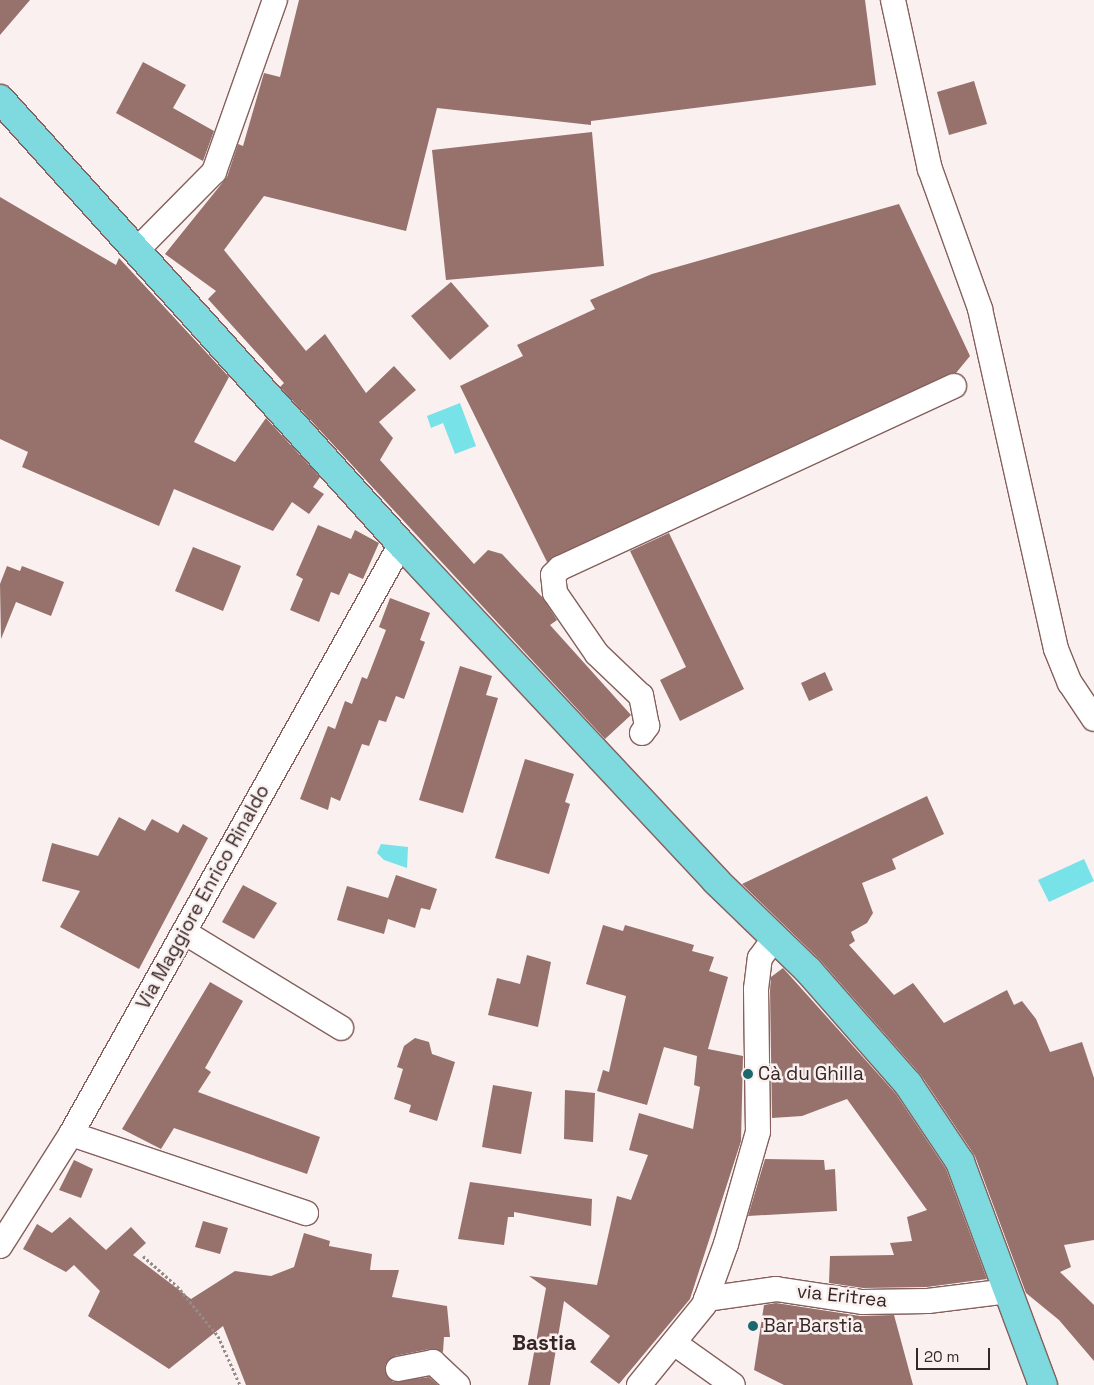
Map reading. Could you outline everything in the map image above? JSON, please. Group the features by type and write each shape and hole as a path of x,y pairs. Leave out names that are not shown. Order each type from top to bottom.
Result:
{"main road":[{"path":"0,99 401,544 716,881 775,937 936,1120 960,1162 1043,1385"}],"street":[{"path":"136,251 214,172 275,0"},
{"path":"893,0 930,169 980,309 1056,649 1070,683 1094,719"},
{"path":"642,733 647,726 641,696 597,654 555,593 554,575 560,568 954,386"},
{"name":"Via Maggiore Enrico Rinaldo","path":"0,1246 72,1134 401,544"},
{"path":"184,932 341,1028"},
{"path":"639,1385 674,1343 706,1299 758,1132 756,989 760,958 775,937"},
{"path":"72,1134 306,1213"},
{"name":"via Eritrea","path":"706,1299 776,1289 862,1302 928,1302 1008,1291"},
{"path":"674,1343 734,1385"},
{"path":"398,1369 433,1362 458,1385"}],"path":[{"path":"142,1256 177,1286 212,1329 240,1385"}],"water":[{"path":"460,403 476,446 455,454 443,423 431,428 427,416"},
{"path":"381,844 408,847 407,868 384,860 377,853"},
{"path":"1084,859 1094,881 1049,902 1038,880"}],"building":[{"path":"0,0 30,0 0,35"},
{"path":"299,0 865,0 876,85 591,121 591,125 437,108 406,231 264,196 224,250 306,351 325,334 366,393 394,366 416,390 379,422 393,438 380,460 474,564 488,550 502,554 543,598 557,620 550,625 631,715 605,739 280,387 284,383 208,299 216,291 165,254 227,177 238,144 243,146 264,73 280,77"},
{"path":"143,62 186,85 173,108 214,131 203,161 116,113"},
{"path":"974,81 987,124 949,135 937,92"},
{"path":"592,132 604,266 446,280 432,150"},
{"path":"0,197 116,265 119,258 229,377 194,442 235,462 266,418 320,477 313,487 324,494 309,514 292,502 273,531 174,489 159,526 22,467 28,452 0,439"},
{"path":"899,204 970,356 956,373 547,562 460,386 523,356 517,345 595,309 590,300 652,274"},
{"path":"451,282 489,326 450,360 411,316"},
{"path":"318,525 351,539 355,530 379,543 363,579 349,573 339,595 331,592 319,622 290,610 303,579 296,575"},
{"path":"669,533 744,689 680,721 660,680 686,667 630,551"},
{"path":"193,547 241,566 223,611 175,591"},
{"path":"7,566 20,571 22,566 64,582 51,616 16,602 1,639 0,584"},
{"path":"390,598 430,613 420,640 425,642 404,699 396,696 386,722 379,720 369,746 362,744 340,801 331,797 328,810 300,799 328,726 335,729 345,701 352,704 362,677 367,679 386,630 379,627"},
{"path":"460,666 492,676 486,695 498,698 463,813 419,800"},
{"path":"825,672 833,690 809,701 801,683"},
{"path":"525,759 574,774 565,802 570,804 549,874 495,858"},
{"path":"927,796 944,834 892,859 896,869 862,883 873,913 867,923 851,932 855,941 849,945 894,995 913,983 944,1023 1007,990 1014,1005 1022,1001 1036,1019 1050,1052 1082,1042 1094,1078 1094,1240 1064,1245 1071,1267 1060,1272 1094,1305 1094,1361 1059,1320 1026,1293 975,1156 921,1075 820,960 742,884"},
{"path":"119,817 145,831 152,819 178,833 183,824 208,838 139,969 60,927 80,891 42,881 52,843 98,856"},
{"path":"396,875 437,889 430,910 421,908 415,928 388,919 384,934 337,920 347,886 388,898"},
{"path":"243,885 277,903 254,939 222,922"},
{"path":"603,925 623,931 625,925 694,945 692,951 714,957 709,971 728,977 708,1049 743,1056 741,1141 690,1299 619,1384 590,1362 610,1336 564,1301 550,1385 528,1385 546,1288 529,1276 597,1285 617,1196 631,1200 648,1155 629,1150 639,1113 693,1129 700,1087 694,1085 697,1056 664,1047 647,1105 597,1091 603,1070 609,1072 626,996 586,984"},
{"path":"527,955 551,962 538,1027 488,1015 497,978 520,984"},
{"path":"783,968 896,1094 946,1169 987,1279 927,1287 863,1288 829,1283 830,1256 894,1255 890,1243 912,1241 907,1217 927,1210 847,1099 802,1116 772,1118 770,990 771,977"},
{"path":"210,982 243,1001 205,1068 211,1072 198,1092 320,1137 307,1174 174,1128 161,1149 122,1129"},
{"path":"415,1038 429,1042 432,1054 455,1062 437,1121 409,1112 411,1105 394,1099 403,1069 397,1067 404,1046"},
{"path":"493,1085 532,1092 521,1154 482,1147"},
{"path":"565,1090 595,1093 593,1142 564,1139"},
{"path":"765,1159 824,1160 825,1170 835,1169 837,1211 748,1216"},
{"path":"74,1160 93,1169 81,1198 59,1190"},
{"path":"470,1182 592,1199 591,1226 514,1212 514,1217 508,1217 504,1245 458,1239"},
{"path":"70,1217 106,1250 131,1227 146,1243 133,1255 191,1299 235,1271 271,1276 294,1267 304,1233 330,1241 329,1246 372,1254 370,1270 399,1270 392,1297 447,1306 450,1337 444,1337 443,1352 430,1349 395,1356 385,1365 393,1382 429,1377 438,1385 246,1385 223,1326 169,1369 88,1316 100,1291 74,1265 66,1272 23,1249 37,1224 52,1233"},
{"path":"203,1221 228,1228 220,1254 195,1247"},
{"path":"776,1303 860,1316 894,1315 913,1385 784,1385 754,1370 764,1305"}],"place":[{"name":"Cà du Ghilla","path":"748,1074"},
{"name":"Bar Barstia","path":"753,1326"}],"district":[{"name":"Bastia","path":"544,1343"}]}
